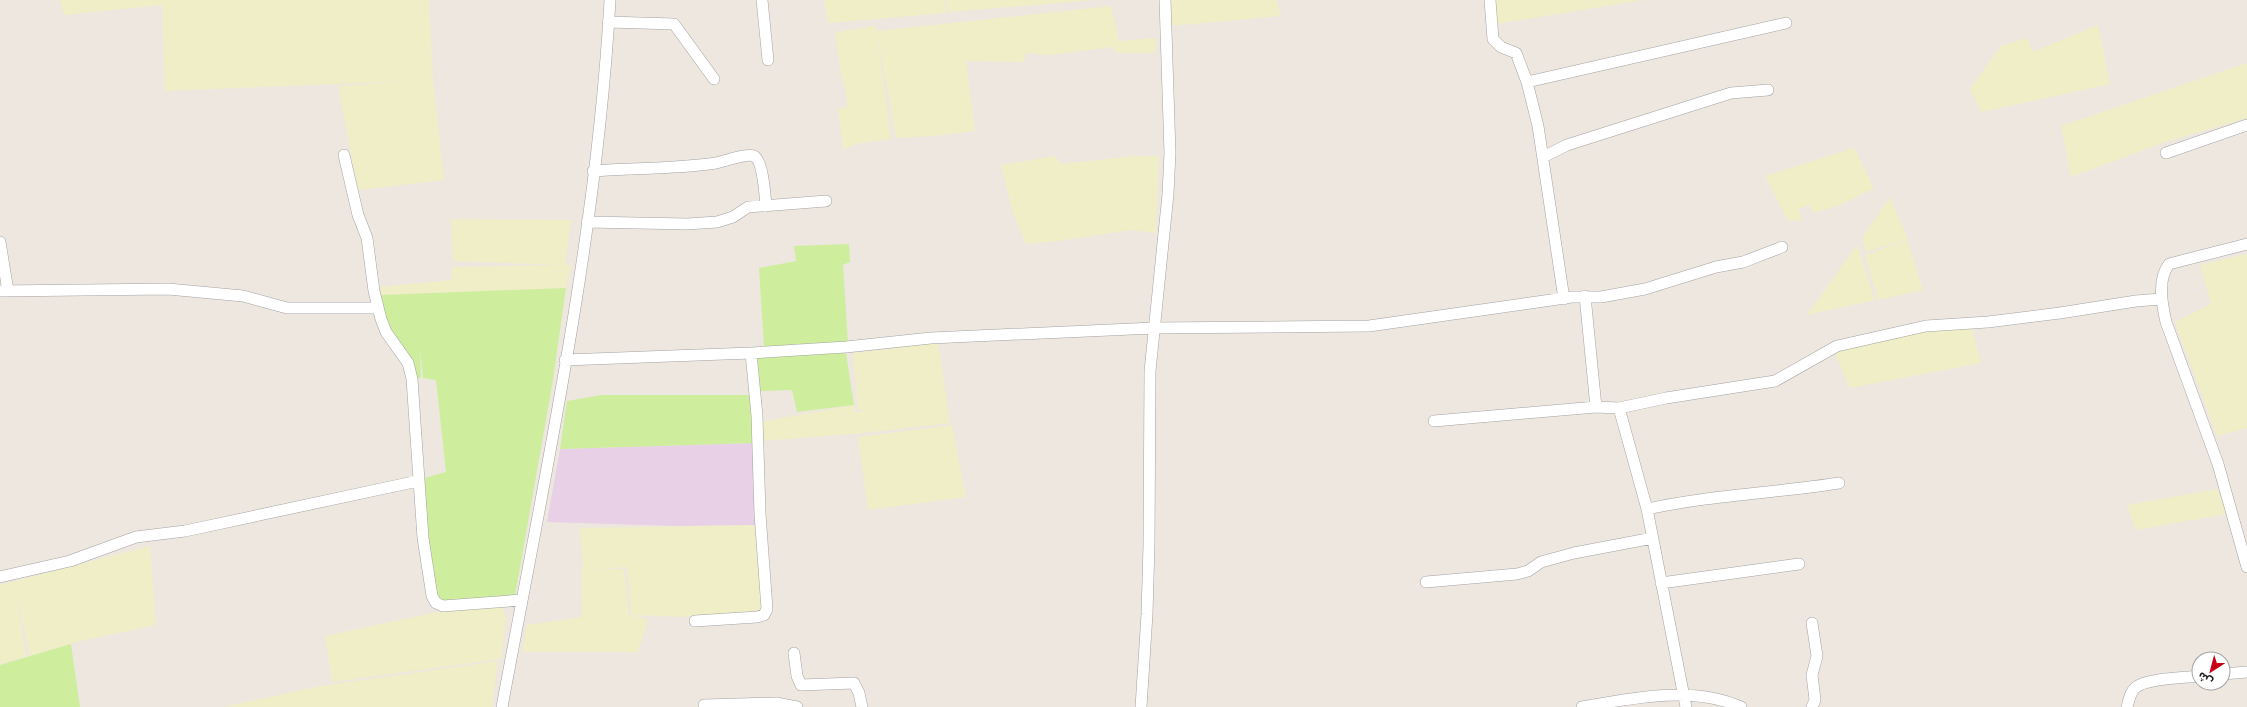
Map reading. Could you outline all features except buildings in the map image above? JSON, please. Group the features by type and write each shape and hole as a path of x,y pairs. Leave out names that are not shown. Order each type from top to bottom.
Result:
{"street":[{"path":"502,707 565,360 587,222 610,0"},
{"path":"762,0 768,60"},
{"path":"1141,707 1147,614 1149,410 1154,328 1168,194 1170,153 1165,0"},
{"path":"1490,0 1493,39 1501,47 1516,53 1527,82 1543,157 1564,299"},
{"path":"608,22 674,24 714,78"},
{"path":"1527,82 1786,23"},
{"path":"1543,157 1567,145 1732,93 1768,90"},
{"path":"2166,153 2247,125"},
{"path":"344,155 358,214 367,238 378,308 386,332 408,363 412,379 423,538 432,596 436,603 443,606 522,600"},
{"path":"593,171 708,164 748,155 755,156 760,162 766,206"},
{"path":"587,222 687,224 716,222 733,217 748,207 826,201"},
{"path":"0,242 4,291 168,289 243,296 287,308 378,308"},
{"path":"2247,244 2169,264 2165,270 2161,299 2166,322 2218,464 2247,567"},
{"path":"565,360 751,353 846,347 931,338 1154,328 1369,326 1645,289 1716,268 1743,262 1782,247"},
{"path":"1585,296 1596,407"},
{"path":"1434,421 1596,407 1619,408 1666,398 1775,381 1837,346 1926,326 1988,322 2060,313 2136,301 2161,299"},
{"path":"695,621 757,617 764,614 767,609 760,514 757,416 751,353"},
{"path":"1619,408 1647,509 1686,707"},
{"path":"0,577 70,561 136,537 185,532 418,481"},
{"path":"1647,509 1710,498 1797,490 1839,483"},
{"path":"1426,582 1517,574 1528,571 1541,562 1574,553 1653,538"},
{"path":"1661,583 1799,564"},
{"path":"1812,623 1817,656 1812,675 1815,700 1812,707"},
{"path":"794,653 797,676 802,684 854,683 859,693 862,707"},
{"path":"2231,673 2247,672"},
{"path":"2127,707 2130,696 2136,687 2148,683 2191,677"},
{"path":"1582,707 1684,696 1717,699 1741,707"},
{"path":"704,704 776,703 796,707"}],"shaded area":[{"path":"754,443 757,525 675,526 547,522 560,449"}],"green space":[{"path":"60,0 429,0 433,80 444,180 358,190 338,86 410,81 165,91 162,5 64,15"},
{"path":"824,0 944,0 947,13 828,23"},
{"path":"946,0 1094,0 949,12"},
{"path":"1170,0 1276,0 1281,16 1170,26"},
{"path":"1494,0 1643,0 1496,24"},
{"path":"1111,6 1119,41 1156,38 1155,53 1118,53 1111,47 1051,55 1026,53 1024,62 966,61 975,131 933,136 896,138 877,33 891,139 860,143 843,149 838,109 859,103 847,106 835,32 876,26 877,31"},
{"path":"2098,25 2110,84 1981,112 1970,89 2001,46 2027,38 2033,52"},
{"path":"2247,63 2247,118 2165,142 2071,177 2061,126"},
{"path":"1854,148 1874,188 1840,205 1814,213 1809,205 1798,209 1802,220 1788,221 1765,176"},
{"path":"1055,156 1061,164 1135,156 1159,156 1156,233 1131,230 1058,241 1026,244 1013,213 1001,165"},
{"path":"1890,197 1908,239 1866,252 1862,238"},
{"path":"451,219 571,220 565,265 571,265 566,288 381,295 380,287 451,280 452,267 560,265 453,261"},
{"path":"1907,240 1923,290 1878,300 1865,255"},
{"path":"849,244 850,262 843,265 848,344 764,348 759,268 796,261 794,246"},
{"path":"1857,245 1875,300 1807,315"},
{"path":"2247,254 2247,428 2217,436 2175,322 2211,304 2200,265"},
{"path":"566,288 553,380 515,596 443,601 438,599 424,526 421,479 446,472 436,380 423,378 420,349 421,378 416,379 383,316 381,295"},
{"path":"1939,327 1972,329 1981,363 1850,388 1835,353 1839,349"},
{"path":"938,343 950,423 864,433 762,441 761,422 854,405 855,412 862,412 862,410 858,409 853,353"},
{"path":"846,353 854,405 797,412 792,390 759,391 754,356"},
{"path":"601,395 751,395 754,443 560,449 567,401"},
{"path":"952,425 966,497 868,510 858,437"},
{"path":"2218,489 2226,514 2136,530 2127,505"},
{"path":"757,525 762,611 684,617 632,615 648,620 638,652 522,652 527,625 582,617 581,569 583,569 580,528","holes":["627,567 631,616 629,615 624,569 599,569"]},
{"path":"150,546 156,625 76,642 30,656 16,592 26,657 0,664 0,585"},
{"path":"502,605 506,619 501,659 332,682 325,636 446,610"},
{"path":"71,644 80,707 0,707 0,665"},
{"path":"498,661 492,707 224,707 321,686"}]}
